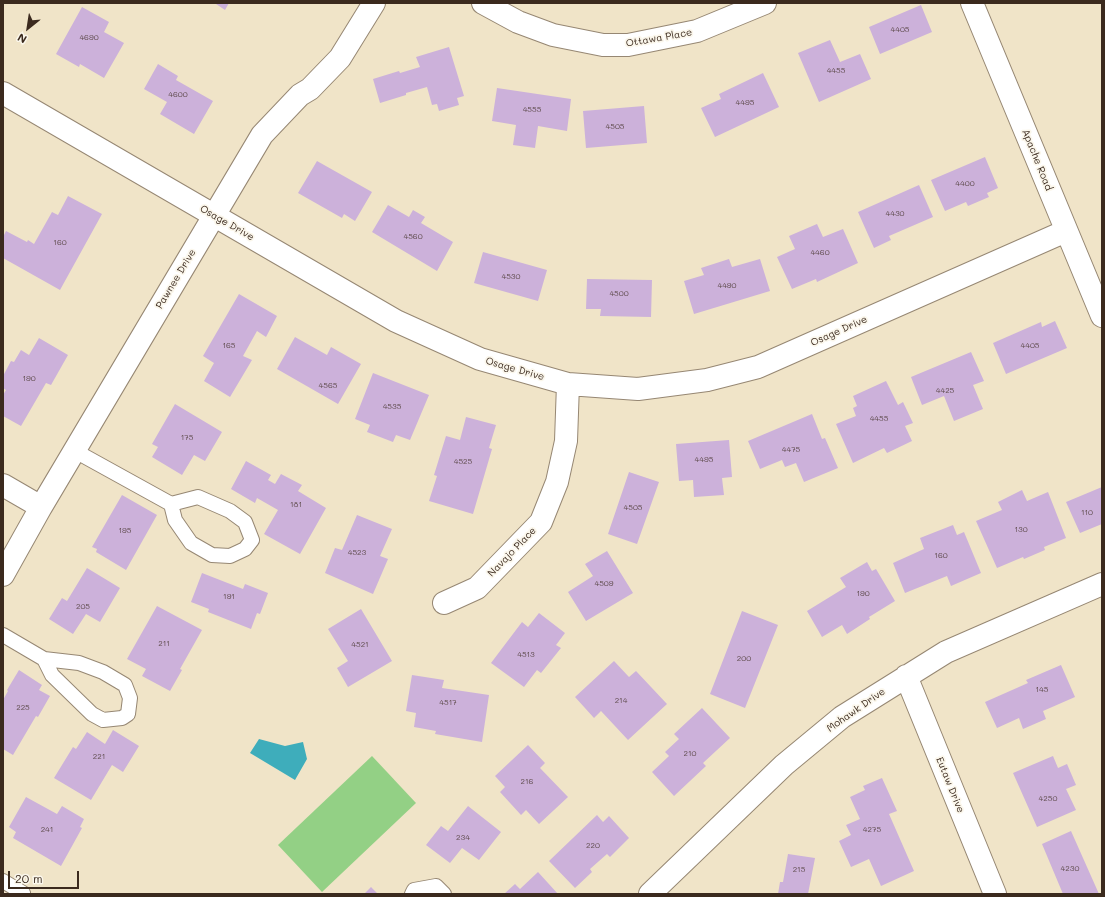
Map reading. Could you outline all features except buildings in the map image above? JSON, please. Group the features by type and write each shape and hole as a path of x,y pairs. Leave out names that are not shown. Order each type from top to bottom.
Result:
{"street":[{"name":"Pawnee Drive","path":"3,575 262,135 300,95 310,89 340,58 374,3"},
{"name":"Ottawa Place","path":"483,3 518,22 554,35 604,45 628,45 697,31 764,3"},
{"name":"Apache Road","path":"972,3 1102,316"},
{"name":"Osage Drive","path":"3,93 396,321 480,359 568,384 638,389 708,380 758,367 1066,231"},
{"name":"Navajo Place","path":"444,603 477,588 541,522 557,482 566,441 568,384"},
{"path":"3,485 42,507"},
{"name":"Mohawk Drive","path":"650,894 784,765 842,717 946,652 1102,584"},
{"name":"Eutaw Drive","path":"906,676 995,894"}],"lane":[{"path":"75,451 171,504 198,497 230,511 246,522 252,540 245,549 230,556 212,555 191,543 175,520 171,504"},
{"path":"3,635 44,659 79,663 103,672 125,685 130,698 128,714 122,718 103,720 92,714 52,675 44,659"},
{"path":"3,881 23,893"},
{"path":"412,894 414,890 436,886 444,894"}],"green space":[{"path":"372,756 416,803 322,892 278,845"}],"water":[{"path":"259,739 285,746 303,742 307,759 295,780 250,753"}]}
